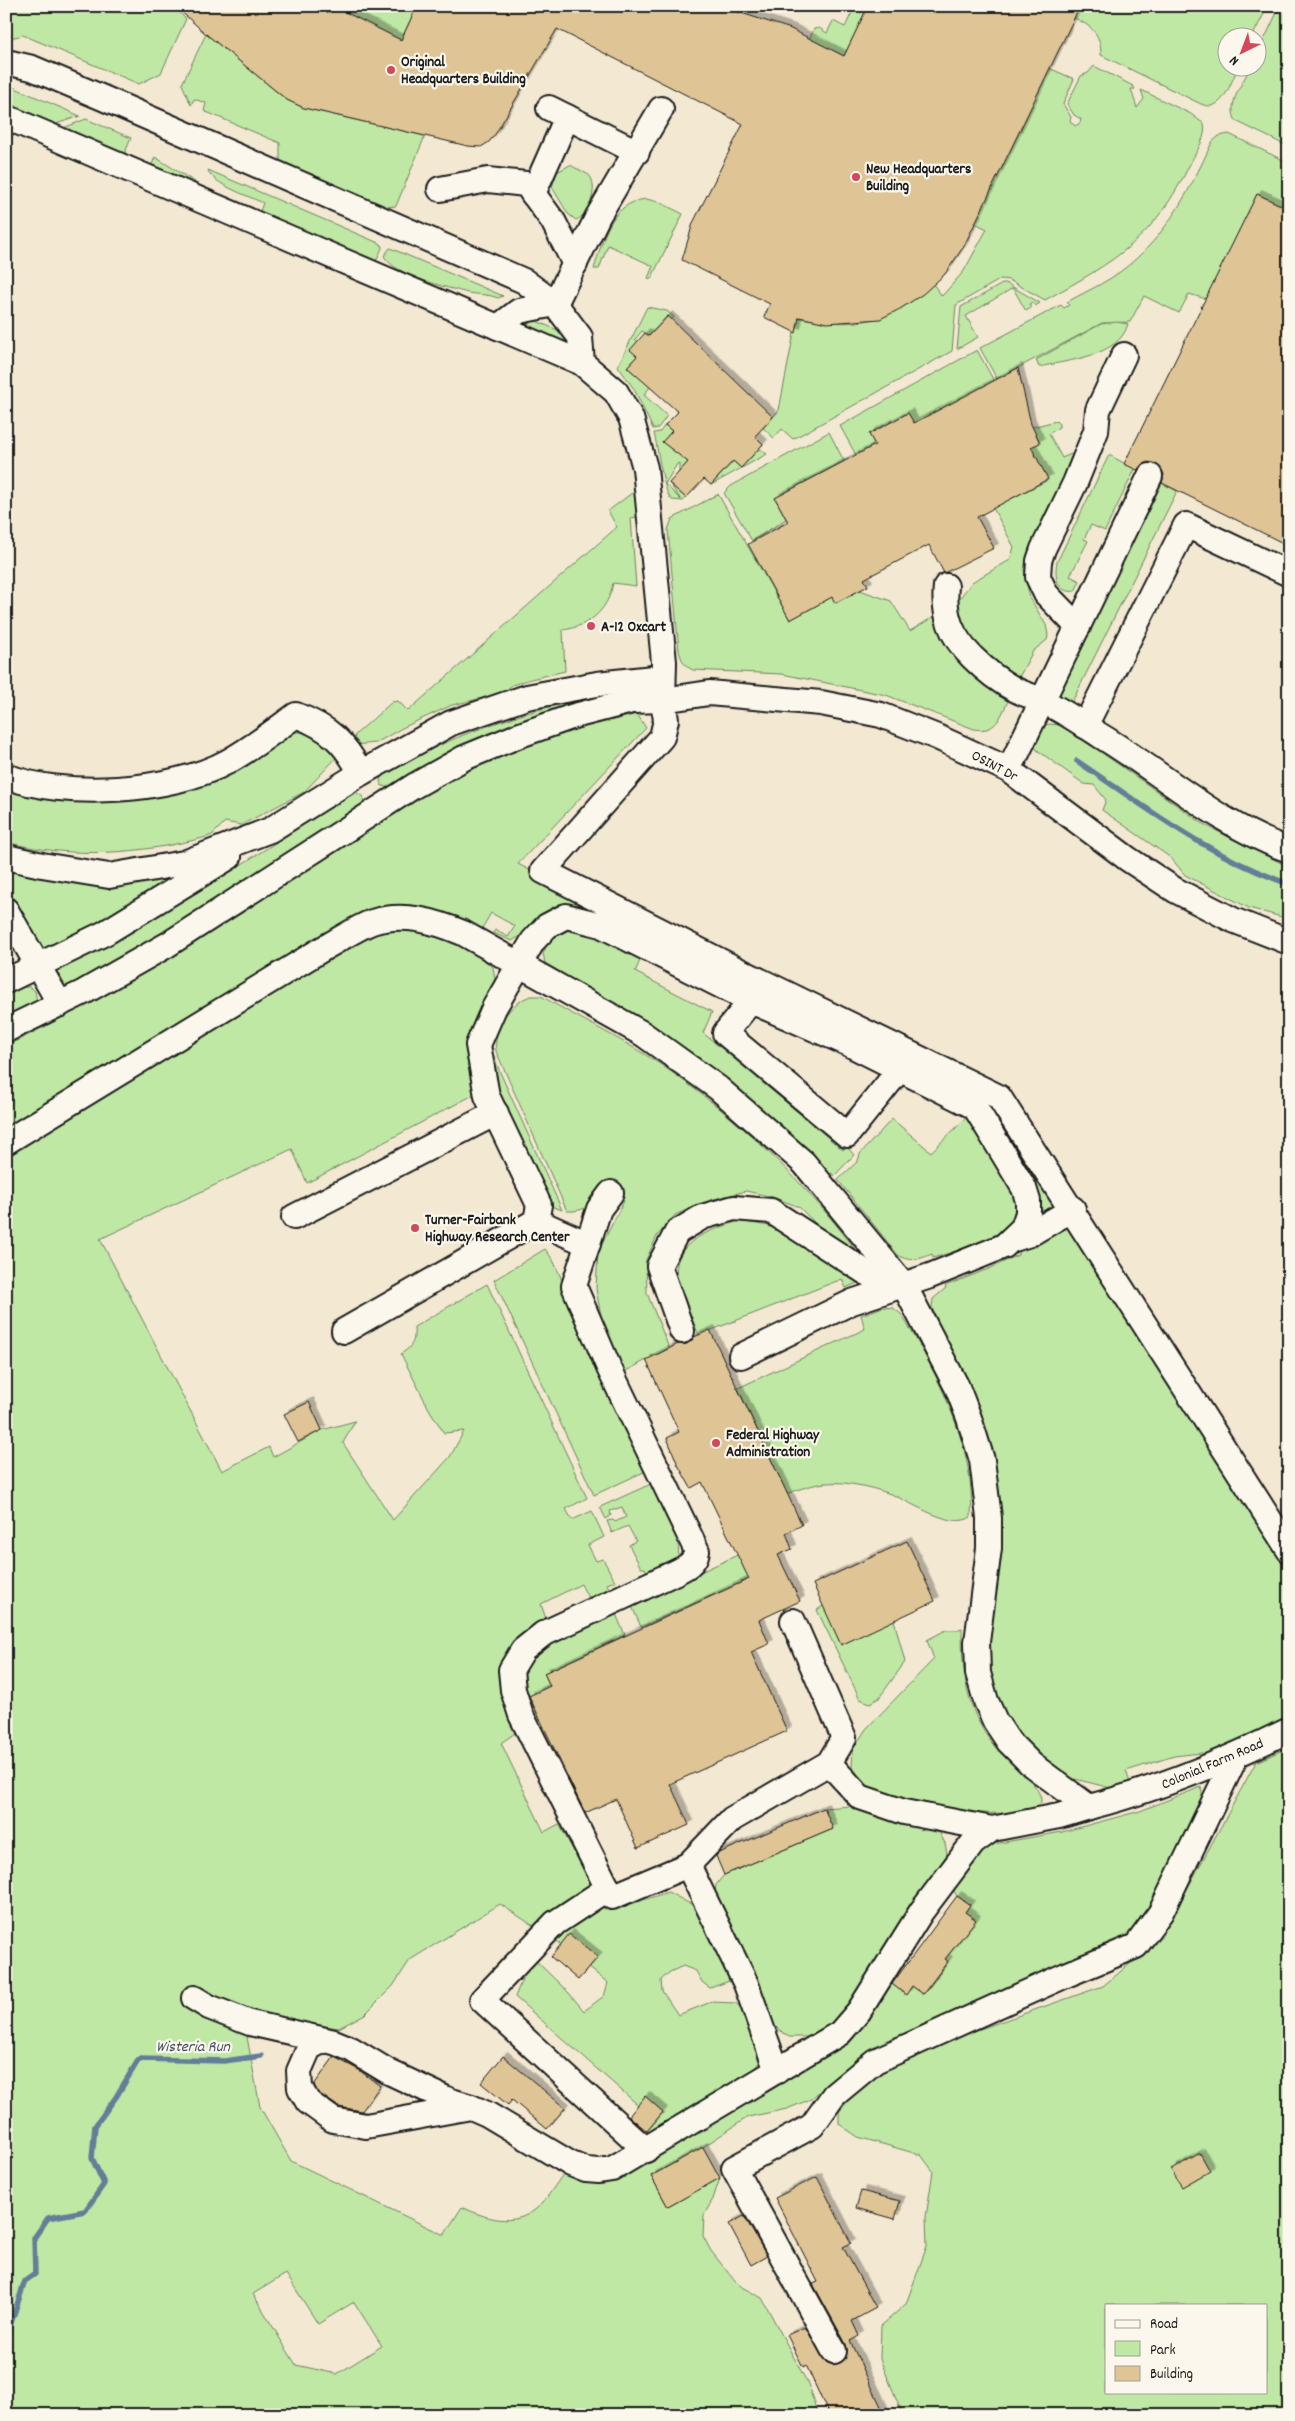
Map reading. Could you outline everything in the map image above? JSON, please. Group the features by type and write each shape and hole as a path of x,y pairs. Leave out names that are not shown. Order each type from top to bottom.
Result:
{"street":[{"path":"6,62 32,68 524,281 554,304 580,337 582,363"},
{"path":"554,304 598,216 660,109"},
{"path":"533,194 558,112 636,152"},
{"path":"6,117 582,363 599,375 616,392 631,418 640,445 646,477 664,662 663,689 666,720 662,737 543,871 734,968 999,1097 1289,1550"},
{"path":"440,189 488,180 526,184 553,221 574,264"},
{"path":"498,327 519,311 554,304"},
{"path":"1078,628 1046,594 1038,577 1039,561 1075,484 1096,431 1098,410 1124,354"},
{"path":"1009,770 1150,476"},
{"path":"1085,726 1186,525 1289,574"},
{"path":"946,586 944,605 954,636 965,650 989,673 1014,689 1043,701 1135,756 1219,817 1289,850"},
{"path":"6,980 38,966 129,919 361,773 451,723 527,697 597,684 663,689"},
{"path":"6,1030 60,1004 167,945 414,786 464,758 520,735 574,716 632,701 663,689"},
{"name":"OSINT Dr","path":"663,689 821,703 881,715 937,737 1009,770 1128,859 1175,890 1233,920 1289,942"},
{"path":"6,776 25,784 60,788 134,788 193,775 226,763 296,715 313,721 338,737 361,773"},
{"path":"6,857 42,866 109,876 184,863 270,830"},
{"path":"6,910 60,1004"},
{"path":"344,1331 536,1221 539,1205 487,1096 478,1045 494,1008 533,941 547,926 566,916 602,925 751,1001 849,1044 975,1107 1024,1188 1028,1201 1028,1213 1023,1228 1011,1240 995,1251 852,1302 741,1356"},
{"path":"6,1142 324,948 371,922 394,918 416,918 444,925 483,943 643,1034 718,1088 804,1163 904,1285 957,1387 982,1460 989,1518 988,1548 977,1649 978,1673 986,1701 995,1721 1010,1742 1032,1765 1089,1807"},
{"path":"751,1001 725,1033 847,1135 900,1069"},
{"path":"294,1217 496,1113"},
{"path":"611,1193 599,1209 574,1286 609,1368 697,1551 696,1558 689,1565 543,1634 523,1650 511,1670 512,1690 521,1715 612,1897 688,1865 732,1819 829,1762 844,1738 793,1621"},
{"path":"682,1331 666,1292 659,1266 677,1232 702,1217 734,1208 771,1211 873,1277 904,1285"},
{"path":"1011,1240 1030,1234 1072,1209"},
{"path":"536,1221 588,1244"},
{"name":"Colonial Farm Road","path":"992,1829 1060,1816 1135,1795 1236,1756 1289,1730"},
{"path":"834,2351 734,2168 812,2126 834,2095 875,2061 1066,1975 1136,1946 1161,1912 1236,1756"},
{"path":"829,1762 860,1797 904,1812 992,1829"},
{"path":"194,1998 209,2007 250,2023 324,2040 351,2050 389,2072 451,2102 487,2114 570,2164 586,2170 600,2171 612,2169 840,2033 859,2011 921,1912 963,1854 973,1843 992,1829"},
{"path":"688,1865 746,1984 776,2071"},
{"path":"608,1888 555,1922 482,2000 646,2150"},
{"path":"324,2040 309,2048 299,2071 300,2088 308,2102 333,2120 366,2126 471,2108"}],"green space":[{"path":"6,6 173,6 186,19 161,73 139,84 23,35 6,39"},
{"path":"333,6 417,6 401,40"},
{"path":"855,6 868,6 844,56 809,39 814,29 819,28 827,33 833,21 845,27"},
{"path":"1080,6 1268,6 1257,28 1218,28 1218,78 1234,78 1229,89 1220,101 1215,105 1209,106 1201,104 1101,55 1097,36 1086,24 1074,18"},
{"path":"1280,6 1289,6 1289,147 1236,121 1233,114 1234,101 1245,78 1268,78 1268,32"},
{"path":"206,34 287,100 304,108 425,136 396,206 386,207 280,161 280,143 204,111 206,103 194,99 191,105 182,84"},
{"path":"1094,66 1133,86 1135,89 1131,89 1137,108 1144,99 1141,90 1191,114 1204,124 1205,129 1201,143 1177,188 1148,229 1113,259 1045,300 1009,280 1001,279 956,305 952,351 793,439 782,429 774,438 763,428 779,410 797,317 836,323 870,320 901,308 933,284 942,296 964,271 987,229 975,223 1049,68 1074,79 1063,104 1071,117 1070,121 1075,126 1080,123 1081,119 1074,115 1067,104 1081,76 1088,73"},
{"path":"6,84 80,116 53,125 6,105"},
{"path":"86,119 131,138 124,155 61,129"},
{"path":"1229,134 1289,163 1289,209 1257,194 1206,299 1189,294 1179,313 1144,296 1130,322 1102,323 997,379 980,348 1061,305 1064,308 1069,305 1067,302 1106,281 1129,265 1159,235 1171,218 1183,200 1212,142 1219,136"},
{"path":"155,157 195,182 192,185 151,167"},
{"path":"570,165 589,175 593,186 592,199 589,206 581,217 576,220 568,214 552,187 557,172"},
{"path":"208,170 381,244 382,248 376,261 259,214 263,203 223,185"},
{"path":"646,199 659,202 683,214 651,279 648,278 653,266 608,245 599,269 594,269 605,235 616,215 624,207"},
{"path":"390,248 503,296 498,298 468,293 410,275 390,263 384,256"},
{"path":"1006,283 1040,303 1035,306 1032,302 1029,304 1031,308 1026,311 1013,288 966,316 978,337 957,349 961,307"},
{"path":"647,307 667,311 674,317 672,320 667,316 649,336 642,331 635,339 638,342 631,350 637,356 627,367 650,387 644,395 667,416 658,428 653,429 634,389 618,366"},
{"path":"534,320 562,332 565,338 563,341 527,328 527,322"},
{"path":"1117,322 1128,324 1123,335 1104,350 1078,359 1039,367 1036,360 1101,324"},
{"path":"977,350 994,381 914,423 908,413 869,434 875,445 856,455 840,426"},
{"path":"1056,421 1059,427 1049,434 1062,458 1071,454 1073,459 1031,549 1024,570 1030,598 1046,625 1048,635 1047,640 1033,651 1017,681 986,658 969,638 958,615 956,603 972,582 1010,560 1014,547 993,508 1048,480 1031,447 1040,442 1032,427"},
{"path":"665,425 672,431 663,442 688,462 679,473 679,463 677,464 665,484 681,500 669,483 686,498 683,501 672,500 663,480 654,433 660,432"},
{"path":"829,432 844,461 775,498 786,519 752,541 724,493 731,486"},
{"path":"759,448 767,454 711,485 733,461 741,468"},
{"path":"1109,455 1135,469 1105,531 1091,525 1084,539 1088,541 1070,576 1080,581 1075,591 1064,590 1058,583 1056,573 1057,562"},
{"path":"1162,483 1177,491 1070,706 1060,697 1058,691"},
{"path":"632,493 636,495 638,517 631,518 636,586 613,583 607,601 596,615 582,625 563,630 565,671 512,685 504,692 492,696 452,705 402,728 376,743 354,745 355,735 392,702 398,701 408,711 617,527 608,511"},
{"path":"718,494 790,620 832,597 836,603 860,590 891,601 910,631 935,616 943,637 1009,699 997,722 988,729 974,729 886,695 782,674 693,670 687,667 679,651 668,530 672,519"},
{"path":"560,704 565,705 565,707 390,789 381,785 382,775 447,742 513,717"},
{"path":"637,714 646,728 518,864 654,936 652,941 589,909 569,907 531,929 527,927 524,933 512,941 493,933 495,930 508,937 515,926 491,913 481,930 396,909 6,1132 6,1046 88,1003 208,933 416,798 464,771 529,743"},
{"path":"1048,724 1062,725 1205,825 1289,867 1289,919 1249,908 1185,875 1171,858 1102,810 1106,800 1094,785 1084,784 1037,750 1034,745 1040,728"},
{"path":"295,732 309,733 319,739 337,757 304,792 241,825 225,822 212,835 207,837 132,851 56,851 6,842 6,787 78,801"},
{"path":"356,792 363,797 364,807 89,982 63,989 57,976 63,967 196,893"},
{"path":"6,870 114,882 159,877 163,880 164,886 147,899 45,952 6,885"},
{"path":"576,925 642,956 635,972 712,1012 703,1033 843,1150 846,1146 854,1155 834,1176 832,1173 829,1175 563,978 565,975 545,963 543,953 549,941 547,935"},
{"path":"404,927 424,929 481,954 480,957 493,967 495,979 486,996 490,999 471,1044 470,1065 477,1093 307,1183 292,1149 100,1239 222,1471 269,1447 273,1457 322,1430 355,1421 343,1443 393,1520 450,1457 464,1431 444,1433 429,1409 401,1354 412,1343 414,1327 487,1284 587,1498 566,1509 572,1520 592,1511 604,1537 588,1545 596,1561 603,1559 615,1581 607,1584 611,1593 595,1599 587,1596 581,1584 541,1604 546,1619 543,1624 525,1633 514,1645 518,1731 501,1743 544,1832 559,1824 604,1907 619,1908 668,1892 696,1907 732,1980 710,1988 702,1982 696,1971 683,1966 670,1972 661,1980 662,1991 678,2015 711,2002 736,2003 749,2017 763,2050 759,2064 739,2083 648,2138 647,2131 663,2112 645,2097 638,2105 515,1997 531,1956 569,1993 584,2011 604,1996 608,1983 555,1940 500,1904 410,1960 393,1986 365,2014 339,2028 283,2020 247,2037 260,2107 291,2161 444,2235 462,2207 480,2215 499,2219 509,2220 527,2215 544,2201 565,2172 585,2183 619,2179 853,2038 892,1984 906,1994 912,1986 924,1994 948,1962 936,1952 975,1920 965,1912 970,1905 957,1896 951,1887 978,1853 988,1845 1062,1832 1140,1811 1201,1787 1203,1800 1196,1810 1169,1882 1129,1934 1090,1955 852,2066 826,2085 811,2099 787,2109 748,2117 703,2147 651,2176 668,2207 720,2178 713,2199 704,2215 703,2236 711,2251 738,2285 762,2298 807,2382 818,2415 6,2415 6,1154 327,960 385,930","holes":["286,2274 318,2324 354,2302 382,2346 337,2374 296,2365 253,2294"]},
{"path":"21,987 30,987 35,991 37,1001 31,1007 6,1019 6,993"},
{"path":"531,996 541,996 631,1046 660,1064 717,1107 771,1154 796,1179 820,1205 864,1261 831,1239 799,1207 773,1197 746,1191 710,1200 675,1215 657,1236 646,1260 647,1293 669,1348 624,1372 604,1332 596,1289 598,1252 624,1201 607,1188 594,1202 585,1208 567,1211 496,1051 497,1034 509,1010 523,999"},
{"path":"493,1038 491,1048 499,1070 562,1210 551,1206 493,1084 488,1048"},
{"path":"983,1098 990,1106 1148,1354 1151,1353 1269,1539 1289,1566 1289,1722 1217,1756 1201,1753 1174,1756 1126,1771 1131,1785 1111,1788 1071,1778 1026,1745 1005,1720 987,1671 992,1600 998,1554 934,1321 937,1319 932,1308 933,1299 946,1288 945,1286 1018,1255 1031,1234"},
{"path":"966,1118 1006,1173 1017,1197 1017,1217 998,1233 978,1244 933,1258 932,1254 915,1259 902,1257 898,1255 838,1180 858,1161 860,1154 892,1119 931,1152"},
{"path":"738,1221 776,1227 859,1282 846,1288 842,1279 699,1335 681,1295 677,1281 676,1268 680,1256 688,1245 702,1235"},
{"path":"545,1249 553,1260 648,1470 594,1495 494,1280"},
{"path":"883,1307 893,1308 901,1314 928,1360 951,1411 968,1465 971,1517 963,1520 943,1518 893,1495 850,1484 822,1483 787,1494 738,1388 865,1329 861,1315"},
{"path":"653,1483 679,1542 678,1559 648,1574 645,1568 641,1568 629,1545 636,1541 628,1526 612,1533 607,1521 613,1520 615,1522 626,1517 622,1507 610,1511 611,1515 606,1519 600,1507"},
{"path":"744,1552 756,1576 641,1627 631,1604"},
{"path":"823,1606 894,1620 905,1662 879,1698 870,1703 860,1699 817,1610"},
{"path":"615,1612 625,1635 544,1673 550,1686 529,1697 540,1720 535,1722 519,1680 534,1650"},
{"path":"962,1628 964,1674 976,1716 992,1743 1030,1780 1040,1795 1041,1803 1028,1810 1008,1813 983,1813 956,1811 903,1801 869,1787 852,1766 853,1749 866,1729 934,1659 927,1640 946,1630"},
{"path":"1289,1747 1289,2415 903,2415 880,2359 881,2326 906,2304 927,2246 926,2217 933,2171 921,2155 858,2137 839,2124 839,2112 860,2086 920,2050 1103,1986 1160,1939 1256,1762"},
{"path":"852,1806 938,1830 945,1843 947,1854 851,2007 825,2032 810,2037 789,2037 774,2026 714,1899 716,1885 724,1875 833,1829 824,1808"}],"building":[{"name":"New Headquarters Building","path":"175,6 333,6 401,40 417,6 738,6 735,11 791,29 844,56 868,6 1080,6 964,246 945,274 923,294 880,319 827,323 799,317 796,333 764,317 770,304 682,260 693,223 743,124 557,29 496,133 489,142 481,147 468,146 304,108 287,100 206,34"},
{"path":"1257,194 1289,209 1289,546 1162,483 1164,474 1156,464 1148,462 1137,470 1124,464"},
{"path":"668,316 773,417 755,436 763,444 741,468 733,461 711,485 704,479 686,498 669,483 688,462 662,442 672,431 665,425 678,412 627,367 637,356 630,350 645,333 649,336"},
{"path":"1018,368 1031,424 1040,443 1031,447 1048,479 977,517 994,548 944,573 929,545 864,579 868,586 835,603 832,597 790,620 748,544 788,522 775,498 875,445 869,434 908,413 914,423"},
{"path":"710,1330 802,1525 786,1533 792,1549 778,1555 800,1601 759,1620 769,1644 751,1652 787,1731 670,1784 689,1825 638,1848 616,1799 585,1813 529,1696 550,1686 544,1673 749,1579 702,1482 691,1488 678,1465 667,1438 679,1432 646,1360 678,1344 687,1344 694,1337"},
{"path":"309,1402 322,1430 298,1442 284,1414"},
{"path":"907,1541 935,1601 841,1645 813,1584"},
{"path":"824,1808 833,1829 724,1875 716,1856 719,1853"},
{"path":"957,1896 970,1905 965,1912 976,1920 945,1959 948,1961 923,1994 912,1986 906,1995 892,1984"},
{"path":"569,1934 598,1957 578,1980 551,1957"},
{"path":"503,2056 565,2108 547,2129 512,2100 508,2105 481,2083"},
{"path":"334,2057 359,2070 380,2086 362,2111 339,2107 318,2093 314,2085"},
{"path":"645,2096 663,2112 647,2131 629,2116"},
{"path":"703,2147 720,2178 668,2207 651,2176"},
{"path":"1200,2153 1210,2171 1182,2187 1171,2170"},
{"path":"817,2177 851,2243 843,2247 876,2308 852,2321 859,2336 850,2341 885,2415 829,2415 806,2365 803,2367 787,2335 805,2327 826,2362 833,2365 840,2363 846,2358 846,2344 813,2284 818,2282 775,2198"},
{"path":"861,2191 900,2201 895,2219 856,2208"},
{"path":"744,2216 767,2256 751,2265 729,2224"}],"waterway":[{"path":"1077,761 1179,830 1232,860 1289,884"},
{"name":"Wisteria Run","path":"6,2338 25,2281 35,2274 34,2238 48,2218 85,2211 104,2184 92,2158 95,2126 116,2097 139,2059 224,2061 261,2056"}],"place":[{"name":"Original Headquarters Building","path":"391,70"},
{"name":"New Headquarters Building","path":"856,177"},
{"name":"A-12 Oxcart","path":"591,626"},
{"name":"Turner-Fairbank Highway Research Center","path":"415,1228"},
{"name":"Federal Highway Administration","path":"716,1443"}]}
